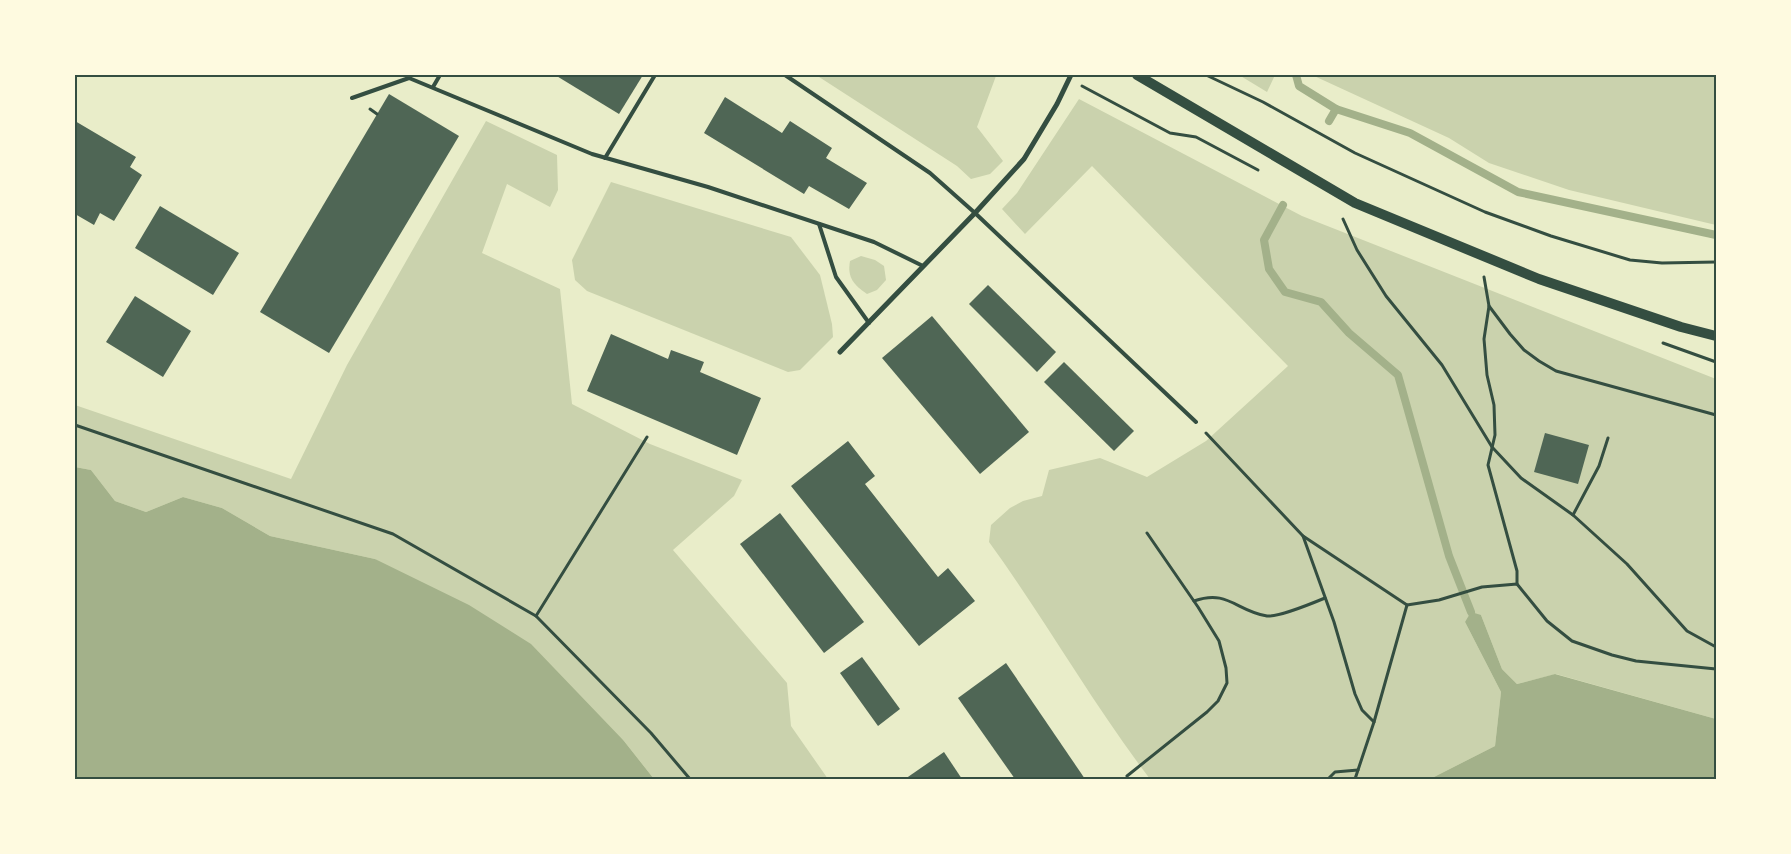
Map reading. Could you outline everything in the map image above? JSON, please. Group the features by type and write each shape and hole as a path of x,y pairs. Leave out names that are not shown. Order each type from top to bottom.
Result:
{"main road":[{"path":"1137,75 1356,203 1539,279 1681,327 1716,336"}],"street":[{"path":"840,352 975,213 1024,159 1057,104 1070,77"}],"lane":[{"path":"433,87 440,75"},
{"path":"605,158 655,75"},
{"path":"785,75 930,173 975,213 1196,422"},
{"path":"352,98 409,78 592,154 708,187 874,242 923,266"},
{"path":"819,224 836,277 869,323"}],"path":[{"path":"1206,75 1263,102 1355,153 1417,182 1502,218 1551,236 1630,260 1662,263 1716,262"},
{"path":"1070,77 1170,133 1196,137 1265,174"},
{"path":"1342,216 1357,250 1386,296 1442,365 1492,447 1521,478 1573,515 1627,564 1686,631 1716,647"},
{"path":"1483,272 1489,306 1484,339 1487,375 1494,405 1496,435 1488,465 1517,571 1517,584 1547,621 1572,641 1636,661 1716,670"},
{"path":"1489,306 1524,350 1538,361 1556,371 1716,415"},
{"path":"1196,422 1303,536 1407,605 1439,600 1482,586 1517,584"},
{"path":"75,425 394,534 536,616 650,732 690,779"},
{"path":"536,616 647,437"},
{"path":"1573,515 1599,466 1608,438"},
{"path":"1127,776 1207,712 1218,701 1228,683 1219,641 1147,533"},
{"path":"1303,536 1334,622 1355,694 1362,710 1374,722"},
{"path":"1194,601 1207,596 1226,598 1244,608 1268,616 1299,608 1326,598"},
{"path":"1355,779 1374,722 1407,605"},
{"path":"1328,779 1336,772 1358,770"}],"shaded area":[{"path":"816,75 994,75 996,76 977,127 1003,161 990,174 971,179 957,166"},
{"path":"1239,75 1275,75 1267,92"},
{"path":"1312,75 1716,75 1716,225 1569,190 1489,163 1449,138"},
{"path":"1079,99 1302,216 1716,379 1716,719 1556,674 1517,684 1502,669 1481,615 1465,622 1501,692 1495,746 1430,779 1150,779 1108,721 989,542 991,525 1010,508 1023,501 1042,496 1049,470 1100,458 1147,477 1206,441 1288,366 1092,166 1025,234 1002,209 1017,193"},
{"path":"486,121 557,155 558,190 550,207 507,184 482,253 560,289 572,404 650,444 742,480 734,496 673,550 787,683 791,726 828,779 654,779 624,741 375,559 270,536 222,508 183,497 146,512 115,501 91,470 75,467 75,405 291,479 347,365"},
{"path":"611,182 791,237 820,275 832,324 833,337 800,370 788,372 587,291 575,280 572,260"},
{"path":"861,256 875,260 884,266 886,280 877,290 867,294 852,280 849,267 850,261"},
{"path":"75,467 91,470 115,501 146,512 183,497 222,508 270,536 375,559 469,605 531,644 624,741 654,779 75,779"},
{"path":"1471,612 1481,615 1502,669 1517,684 1555,674 1716,719 1716,779 1430,779 1495,746 1501,692 1465,622"}],"building":[{"path":"555,75 643,75 619,114"},
{"path":"389,94 459,136 329,353 260,312"},
{"path":"725,97 782,133 790,121 832,148 826,158 867,183 849,209 809,186 804,194 704,133"},
{"path":"75,121 136,157 130,167 142,175 114,221 100,213 94,225 75,214"},
{"path":"160,206 239,253 213,295 135,248"},
{"path":"988,285 1056,352 1037,372 969,304"},
{"path":"135,296 191,331 163,377 106,342"},
{"path":"932,316 1029,432 980,474 882,358"},
{"path":"611,334 668,359 671,350 704,362 700,372 761,398 737,455 587,391"},
{"path":"1064,362 1134,431 1114,451 1044,382"},
{"path":"1545,433 1589,445 1578,484 1534,472"},
{"path":"848,441 875,476 865,484 938,577 948,568 975,601 919,646 791,486"},
{"path":"780,513 864,622 824,653 740,544"},
{"path":"862,657 900,709 878,726 840,673"},
{"path":"1006,663 1085,779 1015,779 958,698"},
{"path":"944,752 962,779 905,779"}],"waterway":[{"path":"1296,75 1299,86 1336,109 1329,121"},
{"path":"1336,109 1410,133 1518,192 1716,235"},
{"path":"1283,205 1264,240 1269,269 1285,292 1321,302 1349,333 1398,375 1449,556 1471,612"}]}
